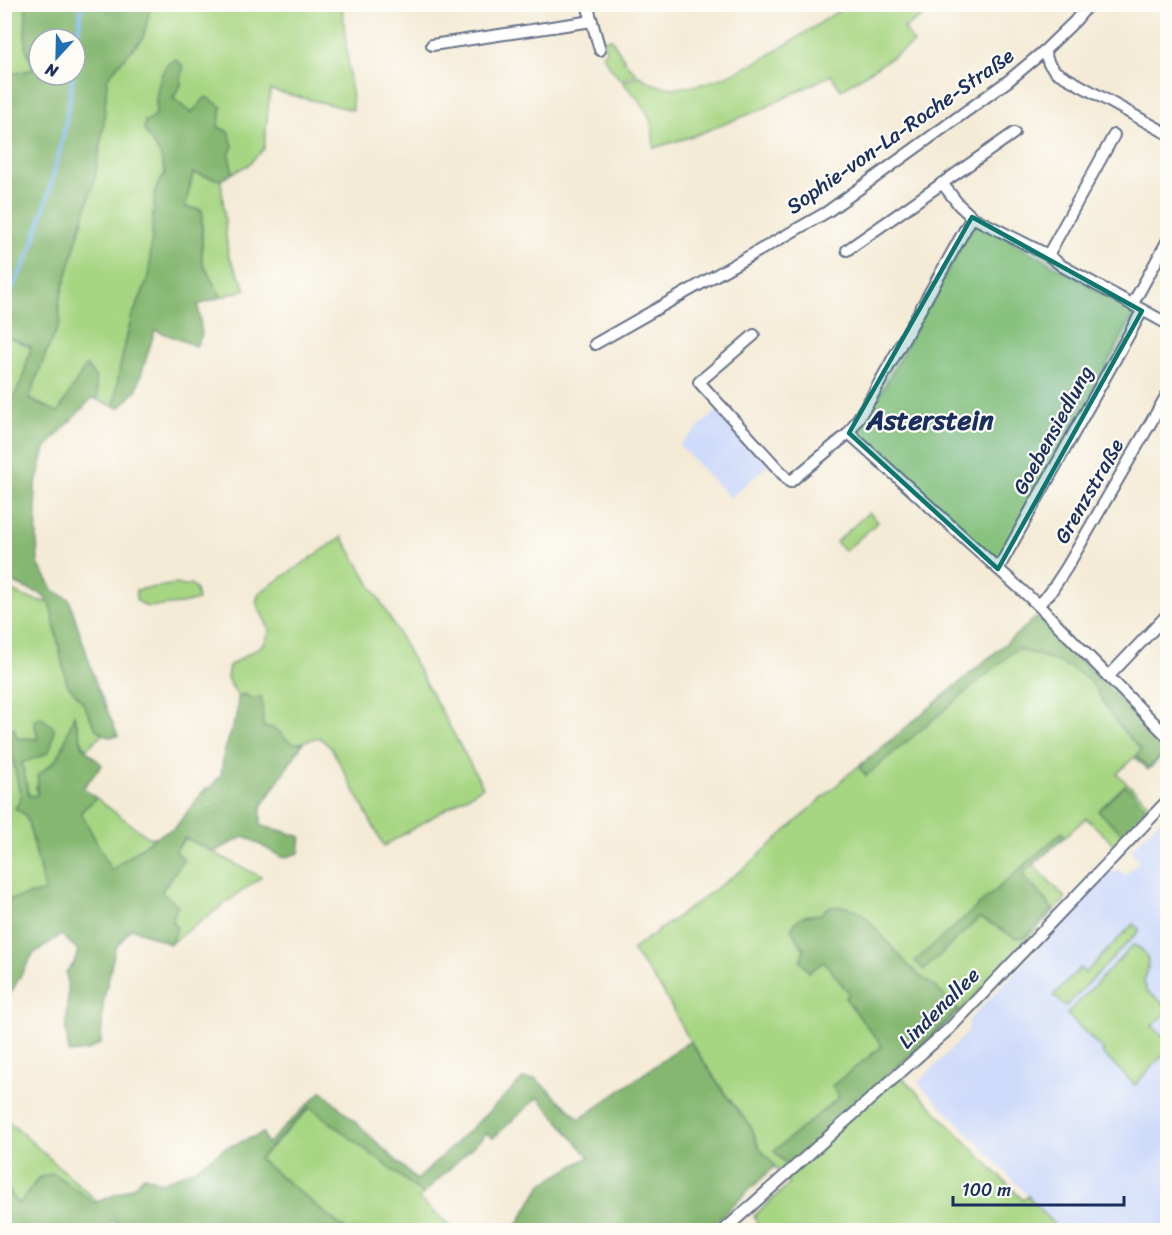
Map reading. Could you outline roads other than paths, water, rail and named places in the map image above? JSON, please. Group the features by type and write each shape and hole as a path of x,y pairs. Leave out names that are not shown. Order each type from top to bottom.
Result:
{"street":[{"path":"587,4 600,50"},
{"name":"Sophie-von-La-Roche-Straße","path":"595,344 819,218 1008,81 1044,51 1089,4"},
{"path":"432,45 592,21"},
{"path":"1044,51 1049,64 1056,72 1167,134"},
{"path":"847,250 1014,133"},
{"path":"1048,255 1114,135"},
{"path":"942,183 959,205 972,217 1048,255 1062,266 1167,324"},
{"path":"754,335 699,382 790,482 849,433 871,399 972,217"},
{"name":"Goebensiedlung","path":"998,569 1137,308 1167,240"},
{"name":"Grenzstraße","path":"1038,605 1050,593 1067,567 1167,393"},
{"path":"849,433 1038,605 1167,737"},
{"path":"1108,677 1167,614"},
{"name":"Lindenallee","path":"723,1230 950,1028 1167,800"}],"waterway":[{"path":"79,27 82,4"},
{"path":"4,307 31,250 48,196 64,133 71,87"}],"district":[{"name":"Asterstein","path":"930,420"}]}
